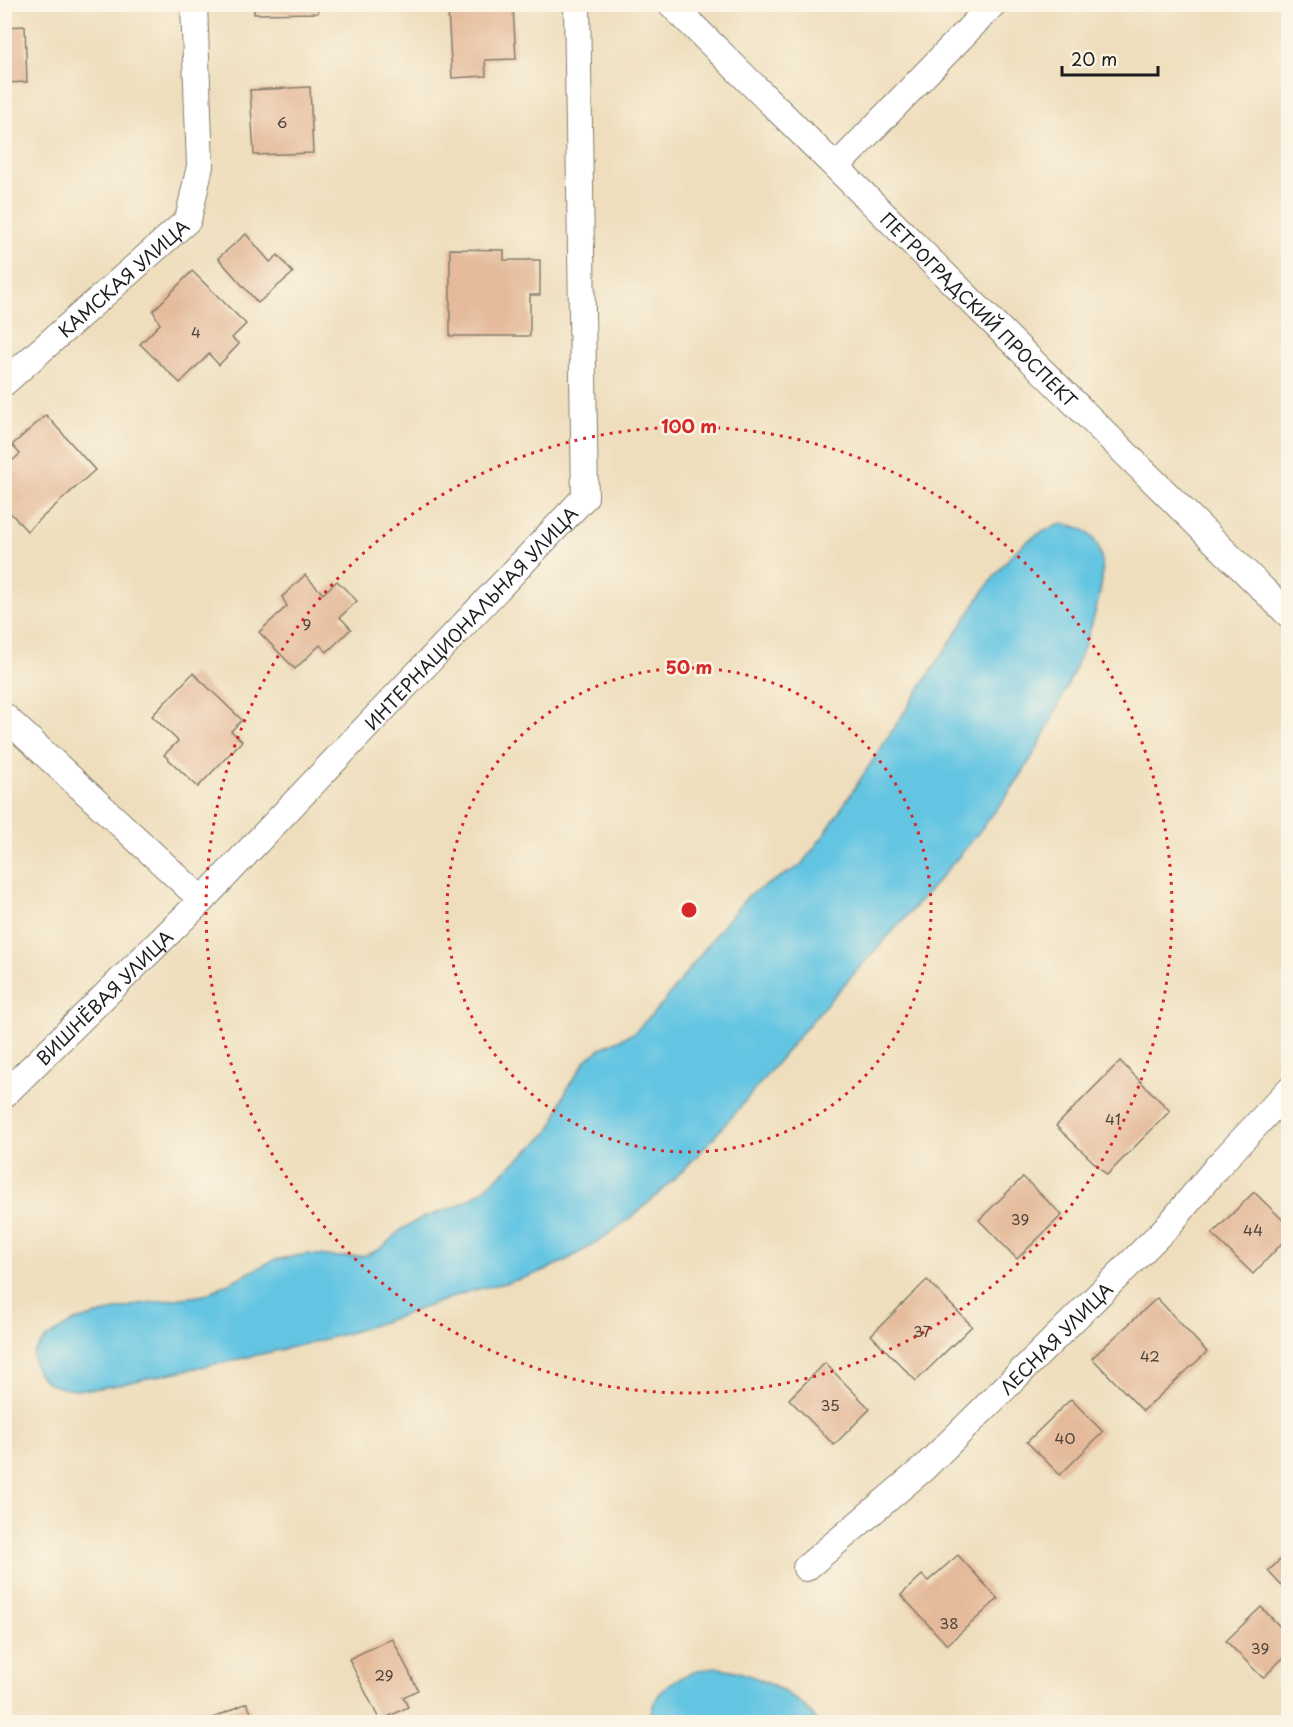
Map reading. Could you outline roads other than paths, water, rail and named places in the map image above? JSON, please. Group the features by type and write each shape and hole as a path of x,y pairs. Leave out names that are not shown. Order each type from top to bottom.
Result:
{"street":[{"name":"КАМСКАЯ УЛИЦА","path":"4,383 188,220 200,166 194,4"},
{"name":"ИНТЕРНАЦИОНАЛЬНАЯ УЛИЦА","path":"202,900 585,497 577,4"},
{"name":"ПЕТРОГРАДСКИЙ ПРОСПЕКТ","path":"671,4 1288,614"},
{"path":"836,167 993,4"},
{"path":"4,716 202,900"},
{"name":"ВИШНЁВАЯ УЛИЦА","path":"4,1095 202,900"},
{"name":"ЛЕСНАЯ УЛИЦА","path":"806,1568 932,1459 1169,1225 1215,1168 1288,1091"}],"water":[{"path":"1061,524 1085,531 1098,546 1102,580 1094,618 1085,644 1056,711 1034,754 1001,804 951,865 816,1016 709,1143 651,1201 619,1227 584,1250 550,1268 522,1278 467,1292 344,1334 116,1385 78,1390 60,1388 46,1382 37,1370 33,1353 46,1338 75,1321 139,1304 205,1295 274,1260 307,1254 338,1257 364,1256 380,1249 402,1229 422,1218 460,1205 482,1191 547,1134 570,1084 587,1059 603,1047 634,1033 664,1002 749,895 800,866 824,835 1000,569 1025,543"},
{"path":"714,1667 757,1678 785,1692 809,1711 818,1722 650,1722 656,1699 671,1684 691,1673"}]}
